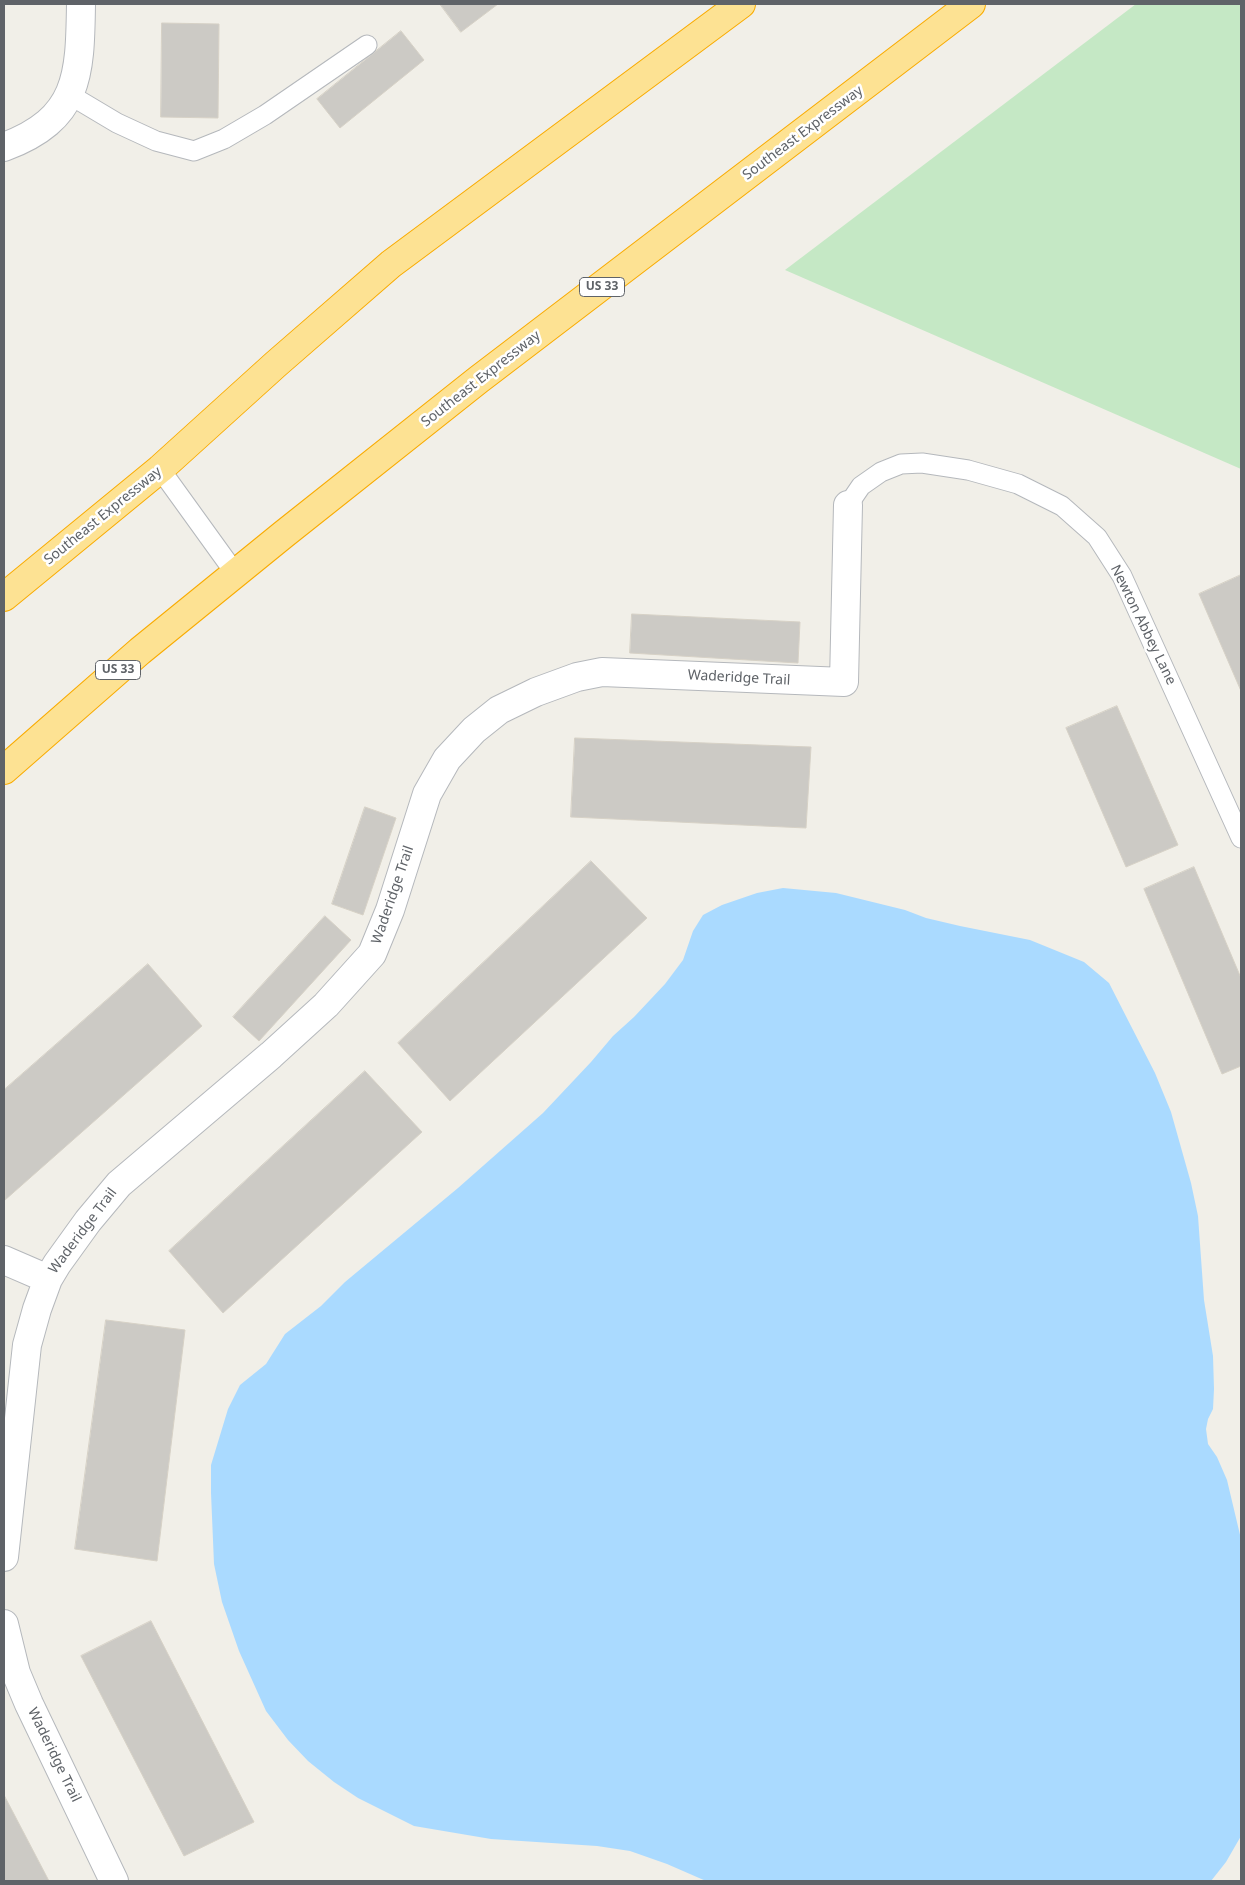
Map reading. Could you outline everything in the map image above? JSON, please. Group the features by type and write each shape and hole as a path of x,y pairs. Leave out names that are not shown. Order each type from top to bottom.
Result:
{"highway":[{"name":"Southeast Expressway","path":"4,597 160,469 276,364 391,264 741,4"},
{"name":"Southeast Expressway","path":"4,770 140,650 478,380 971,4"}],"street":[{"path":"4,147 23,140 41,130 57,116 70,95 77,74 80,51 81,4"},
{"name":"Waderidge Trail","path":"4,1557 10,1446 28,1345 37,1309 48,1279 88,1222 119,1184 326,1005 372,954 390,910 427,794 448,759 474,730 499,710 536,692 577,677 602,672 844,682 848,506"},
{"path":"4,1260 48,1279"},
{"name":"Waderidge Trail","path":"4,1624 16,1673 29,1704 114,1881"}],"lane":[{"path":"70,95 117,123 156,141 194,151 224,139 265,115 367,45"},
{"name":"Newton Abbey Lane","path":"848,506 861,486 881,472 901,464 922,463 968,470 1018,484 1062,506 1097,537 1122,576 1241,838"},
{"path":"160,469 235,573"}],"green space":[{"path":"1136,4 1241,4 1241,469 785,270"}],"water":[{"path":"783,888 836,893 905,910 926,918 1030,940 1084,962 1109,983 1155,1073 1171,1112 1191,1183 1198,1216 1204,1300 1213,1356 1213,1409 1206,1429 1208,1444 1217,1457 1227,1480 1241,1539 1241,1836 1226,1862 1211,1881 706,1881 630,1851 597,1846 491,1839 414,1826 358,1798 308,1761 288,1740 266,1711 239,1651 222,1602 214,1564 211,1465 228,1409 240,1385 266,1364 285,1334 321,1306 345,1282 458,1188 543,1113 613,1036 665,984 683,960 693,931 703,915 722,905 757,893"}],"building":[{"path":"440,4 498,4 461,32"},
{"path":"162,23 219,24 218,118 161,117"},
{"path":"401,31 424,60 340,128 317,99"},
{"path":"1241,575 1241,691 1199,594"},
{"path":"632,614 800,622 798,663 630,653"},
{"path":"1117,706 1178,845 1126,867 1066,728"},
{"path":"575,738 811,747 806,828 571,817"},
{"path":"365,807 396,818 363,915 332,904"},
{"path":"591,861 647,918 450,1101 398,1043"},
{"path":"1194,867 1241,978 1241,1066 1222,1074 1144,889"},
{"path":"325,916 351,940 259,1041 233,1017"},
{"path":"148,964 202,1026 5,1200 4,1090"},
{"path":"365,1071 422,1132 223,1313 169,1251"},
{"path":"106,1320 185,1330 157,1561 75,1549"},
{"path":"151,1621 254,1822 184,1856 81,1656"},
{"path":"4,1795 49,1881 4,1881"}]}
